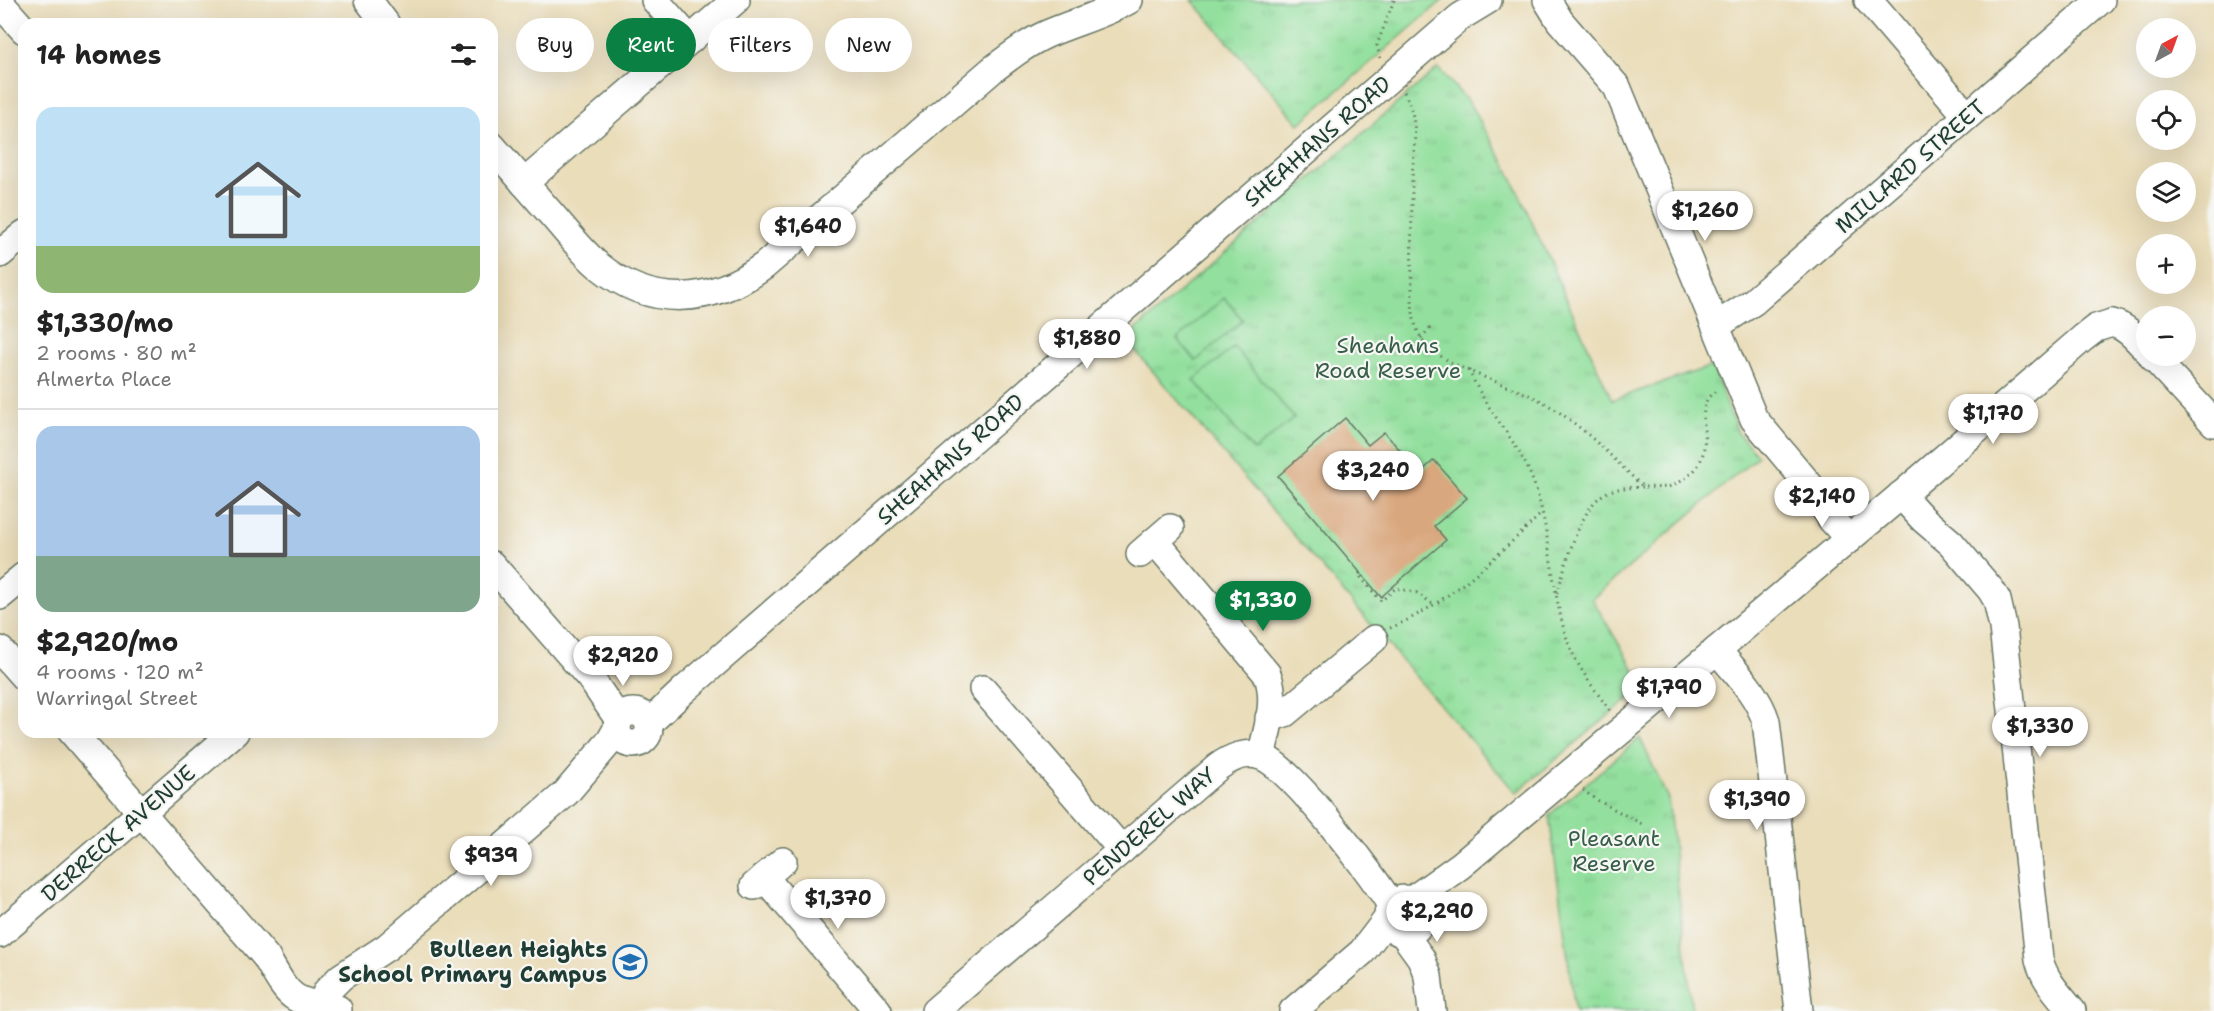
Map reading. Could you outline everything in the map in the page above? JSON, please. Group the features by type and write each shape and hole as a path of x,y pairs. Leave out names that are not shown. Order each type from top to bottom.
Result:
{"street":[{"path":"368,0 382,18"},
{"path":"655,0 671,18"},
{"path":"696,35 736,0"},
{"path":"498,153 581,248 615,278 652,293 694,296 716,292 734,285 764,266 992,70 1016,52 1044,36 1129,0"},
{"name":"SHEAHANS ROAD","path":"328,1006 341,1000 387,947 566,793 597,771 630,723 684,690 1467,9 1488,0"},
{"path":"1534,0 1554,11 1617,87 1754,419 1816,493 1832,520 1853,536"},
{"path":"1868,0 1967,116"},
{"name":"MILLARD STREET","path":"1716,326 1753,302 2101,0"},
{"path":"0,3 18,23"},
{"path":"524,183 653,72"},
{"path":"0,254 18,239"},
{"path":"1293,1011 1461,866 1906,491 2113,312 2120,325 2136,339"},
{"path":"2161,366 2214,423"},
{"path":"1906,491 1930,510 1951,543 1997,600 2003,627 2039,959 2048,981 2072,1011"},
{"path":"1155,541 1267,674 1273,692 1261,756 1282,768 1405,915 1428,934 1430,963 1428,976 1432,1011"},
{"path":"498,572 630,723"},
{"path":"0,596 18,581"},
{"path":"1269,718 1285,713 1374,639"},
{"path":"0,650 18,670"},
{"path":"1717,650 1755,697 1766,721 1799,1011"},
{"path":"983,689 1122,850"},
{"path":"77,738 266,957 291,996 303,1003 328,1006"},
{"name":"DERRECK AVENUE","path":"0,934 228,738"},
{"name":"PENDEREL WAY","path":"935,1011 1227,760 1246,755 1261,756"},
{"path":"767,875 878,1011"}],"path":[{"path":"1394,0 1377,45 1377,51 1395,74 1406,95 1416,125 1412,187 1412,297 1414,320 1421,338 1437,353 1469,370 1523,392 1564,416 1611,455 1643,487"},
{"path":"1421,338 1433,326"},
{"path":"1469,370 1476,387 1525,461 1538,494 1556,596 1572,651 1590,683 1613,715"},
{"path":"1556,596 1583,521 1596,501 1609,491 1668,487 1691,476 1698,468 1704,457 1706,445 1703,408 1707,397 1723,388"},
{"path":"1374,639 1434,605 1508,546 1541,514"},
{"path":"1360,573 1358,574 1381,601 1396,588 1417,593 1434,605"},
{"path":"1580,786 1595,799 1642,824"}],"green space":[{"path":"1192,0 1443,0 1299,124"},
{"name":"Sheahans Road Reserve","path":"1438,68 1469,103 1508,169 1612,400 1712,366 1738,433 1758,456 1592,599 1644,686 1516,793 1125,339"},
{"path":"1224,298 1243,320 1196,361 1177,339"},
{"path":"1234,347 1294,418 1254,451 1194,380"},
{"name":"Pleasant Reserve","path":"1640,738 1668,799 1692,1011 1575,1011 1549,815"}],"building":[{"path":"1345,418 1368,445 1384,432 1420,473 1434,460 1467,498 1434,526 1446,540 1381,597 1278,476"}],"place":[{"name":"Bulleen Heights School Primary Campus","path":"630,962"}]}
